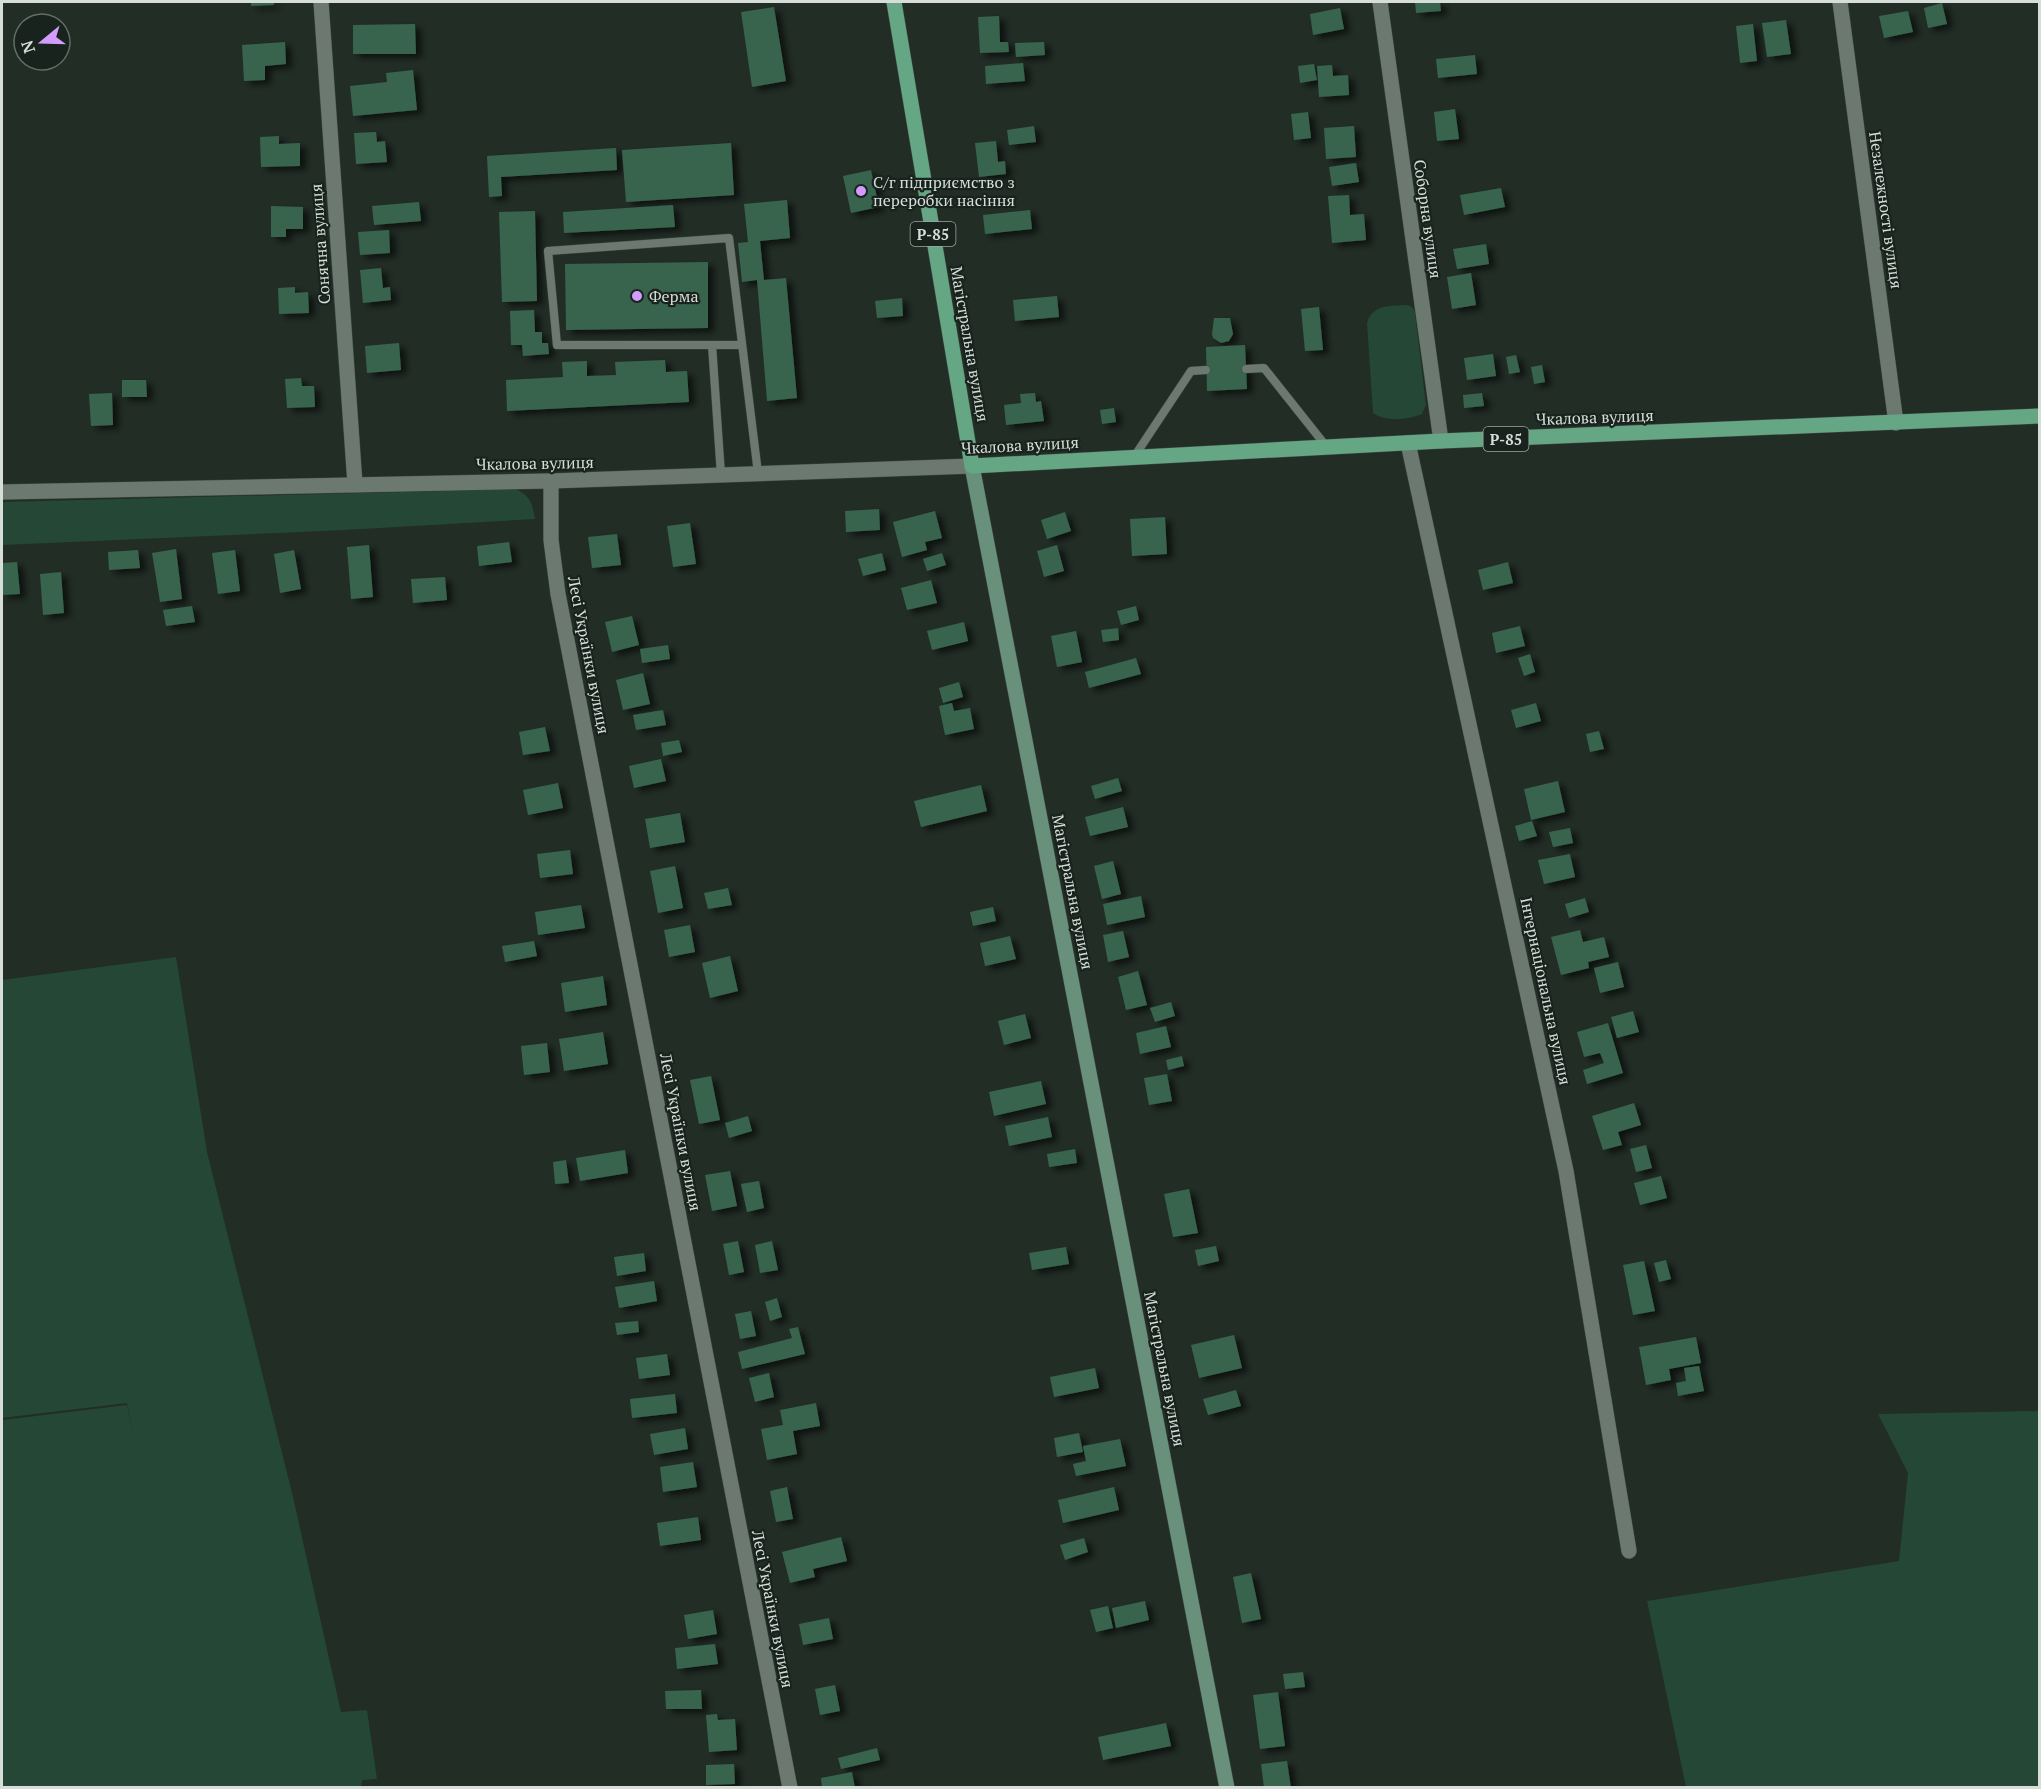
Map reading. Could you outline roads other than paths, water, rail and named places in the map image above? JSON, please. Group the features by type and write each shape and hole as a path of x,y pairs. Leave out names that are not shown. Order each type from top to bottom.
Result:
{"main road":[{"name":"Магістральна вулиця","path":"894,2 972,466 1227,1788"},
{"name":"Чкалова вулиця","path":"972,466 1441,441 2040,416"}],"street":[{"name":"Сонячна вулиця","path":"321,2 355,484"},
{"name":"Соборна вулиця","path":"1380,2 1441,441"},
{"name":"Незалежності вулиця","path":"1840,2 1896,423"},
{"name":"Інтернаціональна вулиця","path":"1408,443 1566,1171 1629,1551"},
{"name":"Чкалова вулиця","path":"2,492 551,481 972,466"},
{"name":"Лесі Українки вулиця","path":"551,481 551,540 558,594 790,1788"}],"lane":[{"path":"742,345 557,345 548,250 729,238 758,473"},
{"path":"712,345 721,475"},
{"path":"1246,369 1264,368 1327,447"},
{"path":"1134,457 1191,371 1206,370"}],"place":[{"name":"С/г підприємство з переробки насіння","path":"861,191"},
{"name":"Ферма","path":"637,296"}]}
